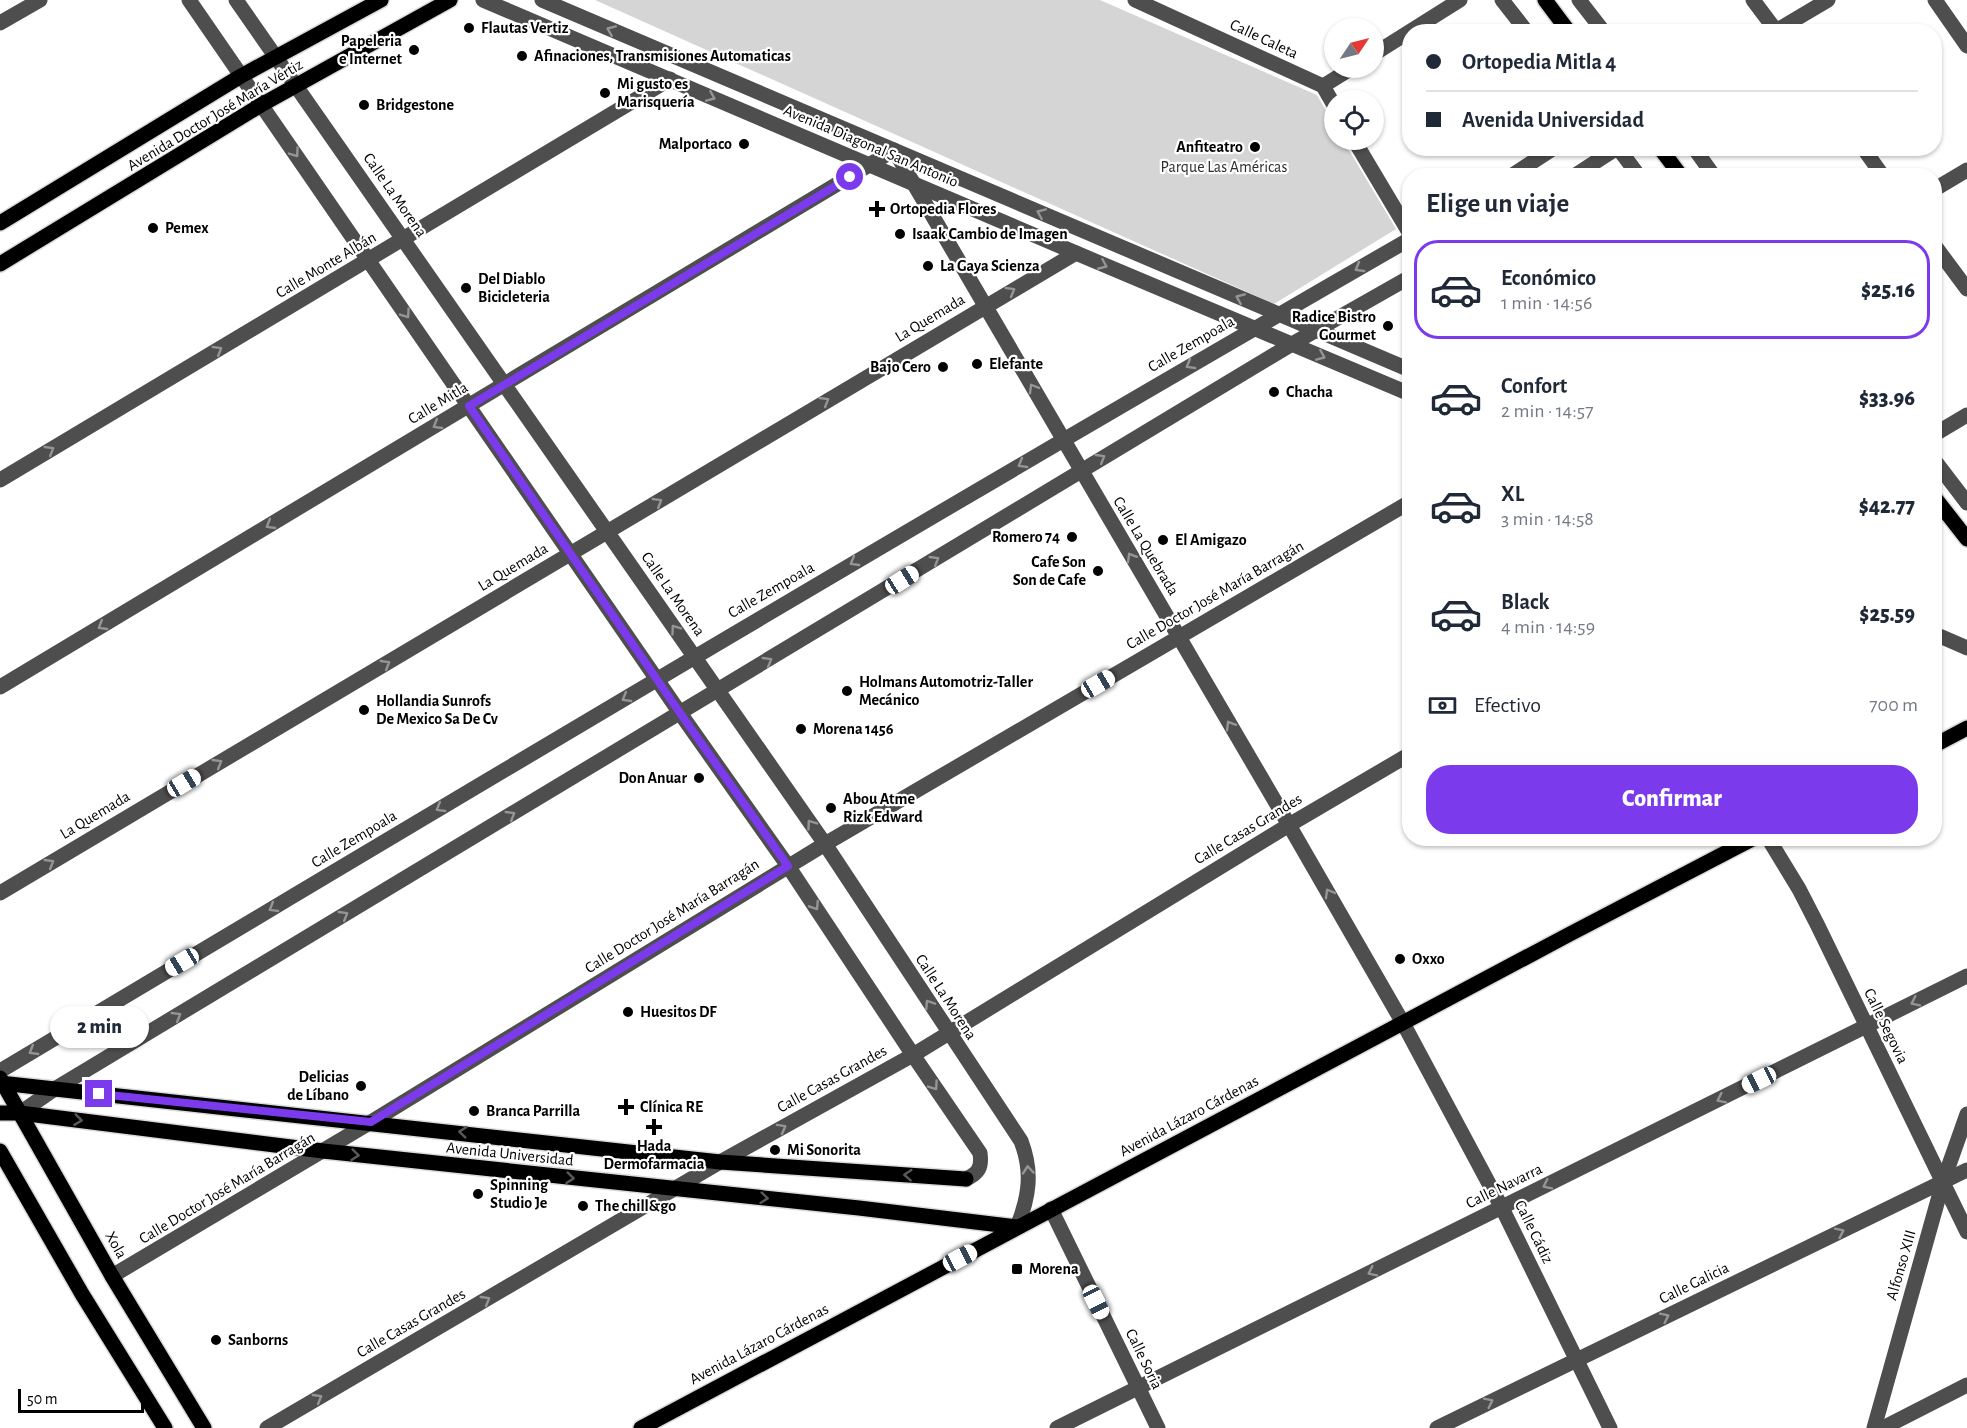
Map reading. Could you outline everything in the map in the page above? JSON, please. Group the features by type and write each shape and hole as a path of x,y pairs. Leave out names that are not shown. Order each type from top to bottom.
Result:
{"main road":[{"name":"Avenida Doctor José María Vértiz","path":"0,223 241,76 381,0"},
{"name":"Avenida Doctor José María Vértiz","path":"0,264 261,105 450,0"},
{"path":"1545,0 1563,24"},
{"path":"1942,507 1967,539"},
{"path":"1942,742 1967,729"},
{"name":"Avenida Lázaro Cárdenas","path":"641,1428 659,1424 1017,1227 1739,846"},
{"name":"Avenida Universidad","path":"1,1079 53,1090 371,1122 720,1162 966,1179"},
{"name":"Xola","path":"1,1079 112,1276 204,1428"},
{"name":"Avenida Universidad","path":"0,1113 20,1113 323,1152 859,1208 1017,1227"},
{"path":"0,1151 82,1294 165,1428"}],"street":[{"path":"0,23 40,0"},
{"path":"189,0 788,866 980,1153 982,1164 976,1174 966,1179"},
{"name":"Calle La Morena","path":"237,0 825,844 1021,1142 1027,1157 1029,1192 1017,1227"},
{"name":"Avenida Diagonal San Antonio","path":"483,0 1402,391"},
{"name":"Avenida Diagonal San Antonio","path":"542,0 1402,367"},
{"name":"Calle Caleta","path":"1135,0 1323,86"},
{"path":"1422,24 1460,0"},
{"path":"1502,0 1521,24"},
{"path":"1579,0 1598,24"},
{"path":"1753,0 1770,24"},
{"path":"1787,24 1828,0"},
{"path":"1935,0 1967,46"},
{"path":"1384,48 1402,36"},
{"path":"1325,90 1323,86 1336,78"},
{"name":"Calle Monte Albán","path":"0,480 670,79"},
{"name":"Calle Mitla","path":"0,687 894,150"},
{"name":"Calle La Quebrada","path":"894,150 1403,1023"},
{"path":"1360,150 1402,221"},
{"path":"1523,168 1542,156"},
{"path":"1587,168 1605,156"},
{"path":"1942,185 1967,170"},
{"name":"Calle Zempoala","path":"1,1079 657,679 1063,439 1402,244"},
{"name":"La Quemada","path":"0,892 1076,253"},
{"path":"1942,255 1967,289"},
{"path":"20,1113 53,1090 1292,344 1402,282"},
{"path":"1942,430 1967,415"},
{"path":"1942,469 1967,503"},
{"name":"Calle Doctor José María Barragán","path":"112,1276 323,1152 788,866 1402,507"},
{"path":"1942,637 1967,648"},
{"name":"Calle Casas Grandes","path":"267,1428 720,1162 913,1055 1402,758"},
{"name":"Calle Segovia","path":"1773,846 1798,889 1967,1232"},
{"name":"Calle Navarra","path":"1057,1428 1967,976"},
{"name":"Calle Cádiz","path":"1403,1023 1502,1208 1610,1428"},
{"name":"Alfonso XIII","path":"1874,1428 1943,1182 1967,1114"},
{"name":"Calle Galicia","path":"1437,1428 1967,1170"},
{"name":"Calle Soria","path":"1051,1209 1158,1428"},
{"path":"1883,1428 1967,1385"}],"green space":[{"name":"Parque Las Américas","path":"595,0 1100,0 1317,95 1324,107 1324,150 1349,150 1396,229 1274,304"}],"place":[{"name":"Flautas Vertiz","path":"469,28"},
{"name":"Papeleria e Internet","path":"414,50"},
{"name":"Afinaciones, Transmisiones Automaticas","path":"522,56"},
{"name":"Mi gusto es Marisquería","path":"605,93"},
{"name":"Bridgestone","path":"364,105"},
{"name":"Malportaco","path":"744,144"},
{"name":"Anfiteatro","path":"1255,147"},
{"name":"Ortopedia Flores","path":"877,209"},
{"name":"Pemex","path":"153,228"},
{"name":"Isaak Cambio de Imagen","path":"900,234"},
{"name":"La Gaya Scienza","path":"928,266"},
{"name":"Del Diablo Bicicleteria","path":"466,288"},
{"name":"Radice Bistro Gourmet","path":"1388,326"},
{"name":"Elefante","path":"977,364"},
{"name":"Bajo Cero","path":"943,367"},
{"name":"Chacha","path":"1274,392"},
{"name":"Romero 74","path":"1072,537"},
{"name":"El Amigazo","path":"1163,540"},
{"name":"Cafe Son Son de Cafe","path":"1098,571"},
{"name":"Holmans Automotriz-Taller Mecánico","path":"847,691"},
{"name":"Hollandia Sunrofs De Mexico Sa De Cv","path":"364,710"},
{"name":"Morena 1456","path":"801,729"},
{"name":"Don Anuar","path":"699,778"},
{"name":"Abou Atme Rizk Edward","path":"831,808"},
{"name":"Oxxo","path":"1400,959"},
{"name":"Huesitos DF","path":"628,1012"},
{"name":"Delicias de Líbano","path":"361,1086"},
{"name":"Clínica RE","path":"626,1107"},
{"name":"Branca Parrilla","path":"474,1111"},
{"name":"Hada Dermofarmacia","path":"654,1127"},
{"name":"Mi Sonorita","path":"775,1150"},
{"name":"Spinning Studio Je","path":"478,1194"},
{"name":"The chill&go","path":"583,1206"},
{"name":"Morena","path":"1017,1269"},
{"name":"Sanborns","path":"216,1340"}],"route":[{"path":"99,1094 371,1122 788,866 469,406 850,177"}]}
